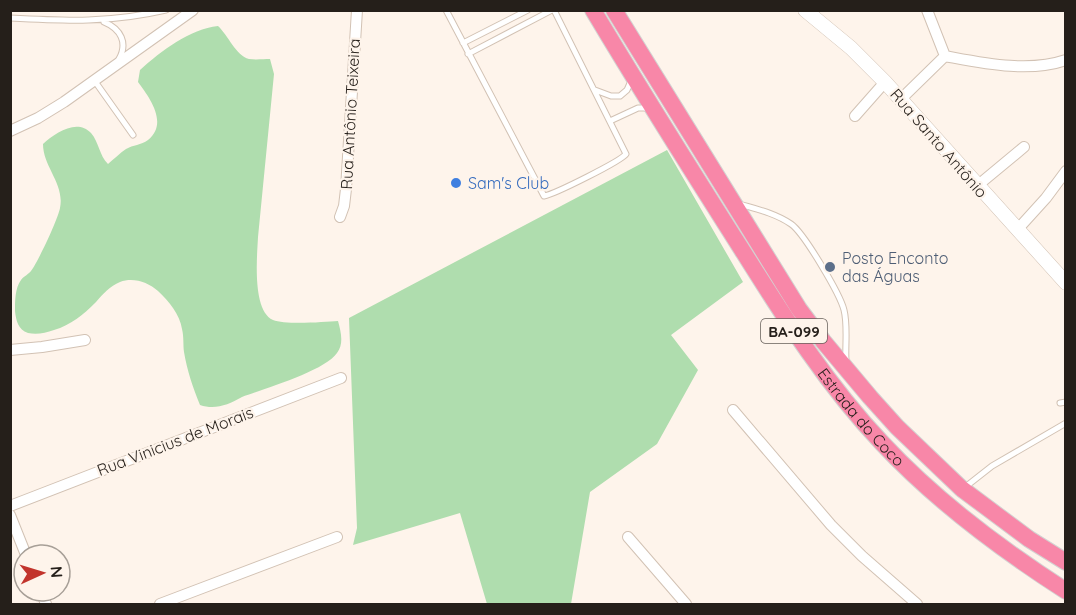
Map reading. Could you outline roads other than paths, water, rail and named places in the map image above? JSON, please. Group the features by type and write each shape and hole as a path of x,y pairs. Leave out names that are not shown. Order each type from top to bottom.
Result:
{"highway":[{"name":"Estrada do Coco","path":"592,10 808,352 852,410 913,475 946,504 1015,558 1065,591"},
{"name":"Estrada do Coco","path":"614,10 799,309 823,341 897,427 962,489 1021,534 1065,562"}],"street":[{"path":"10,131 38,118 193,10"},
{"name":"Rua Antônio Teixeira","path":"340,217 346,189 357,10"},
{"name":"Rua Santo Antônio","path":"805,10 851,48 885,82 1065,283"},
{"path":"927,10 945,56"},
{"path":"945,56 984,63 1045,66 1065,60"},
{"path":"901,99 945,56"},
{"path":"855,116 885,82"},
{"path":"977,186 1024,147"},
{"path":"1017,230 1046,198 1065,171"},
{"path":"10,350 84,340"},
{"name":"Rua Vinicius de Morais","path":"10,506 340,378"},
{"path":"733,410 831,525 862,556 918,604"},
{"path":"10,515 21,543"},
{"path":"160,604 337,537"},
{"path":"628,537 686,604"}],"lane":[{"path":"13,18 102,21 166,10"},
{"path":"446,10 468,54 475,63 544,196 625,156 626,151 553,10 468,54"},
{"path":"463,44 528,11 532,21"},
{"path":"102,21 116,28 123,43 120,57 112,68"},
{"path":"507,21 512,31"},
{"path":"487,31 492,42"},
{"path":"595,90 611,96 620,96 627,90 633,76"},
{"path":"94,80 132,135"},
{"path":"610,121 638,108 653,109"},
{"path":"733,202 782,218 793,225 804,239 840,298 845,312 847,369"},
{"path":"962,489 992,466 1065,423"}],"place":[{"name":"Sam's Club","path":"456,183"},
{"name":"Posto Enconto das Águas","path":"830,267"}]}
